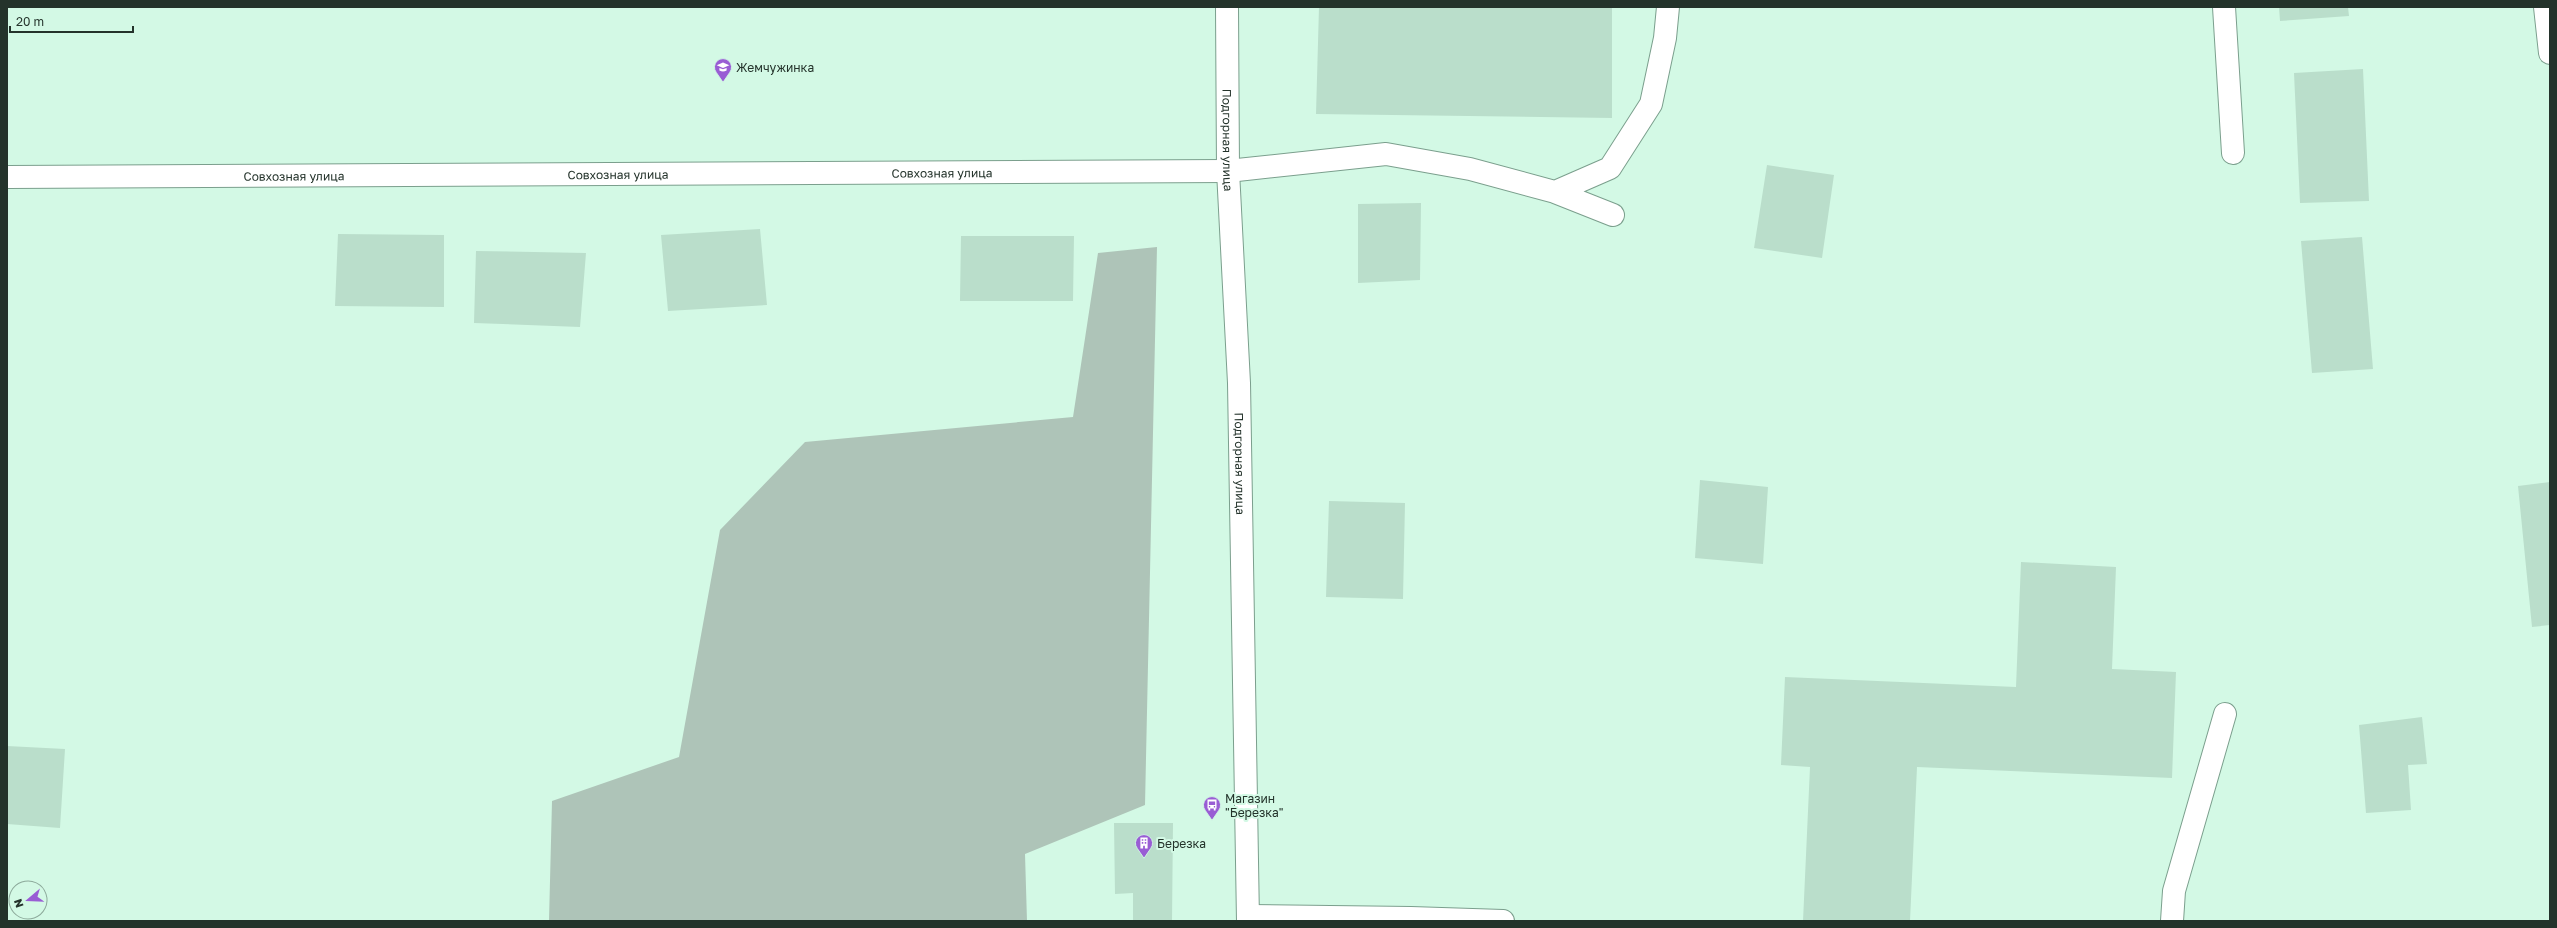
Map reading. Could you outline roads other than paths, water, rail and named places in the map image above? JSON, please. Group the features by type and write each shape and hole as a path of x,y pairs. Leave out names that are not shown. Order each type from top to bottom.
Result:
{"street":[{"name":"Подгорная улица","path":"1227,7 1228,172 1239,383 1248,919"},
{"path":"1555,192 1610,168 1651,104 1665,38 1668,7"},
{"path":"2224,7 2232,153"},
{"path":"2545,7 2550,53"},
{"name":"Совхозная улица","path":"7,177 1228,172 1386,154 1470,169 1555,192 1613,215"},
{"path":"2172,921 2174,891 2225,714"},
{"path":"1248,919 1411,918 1503,921"}],"place":[{"name":"Жемчужинка","path":"723,82"},
{"name":"Магазин \"Березка\"","path":"1212,820"},
{"name":"Березка","path":"1144,858"}]}
